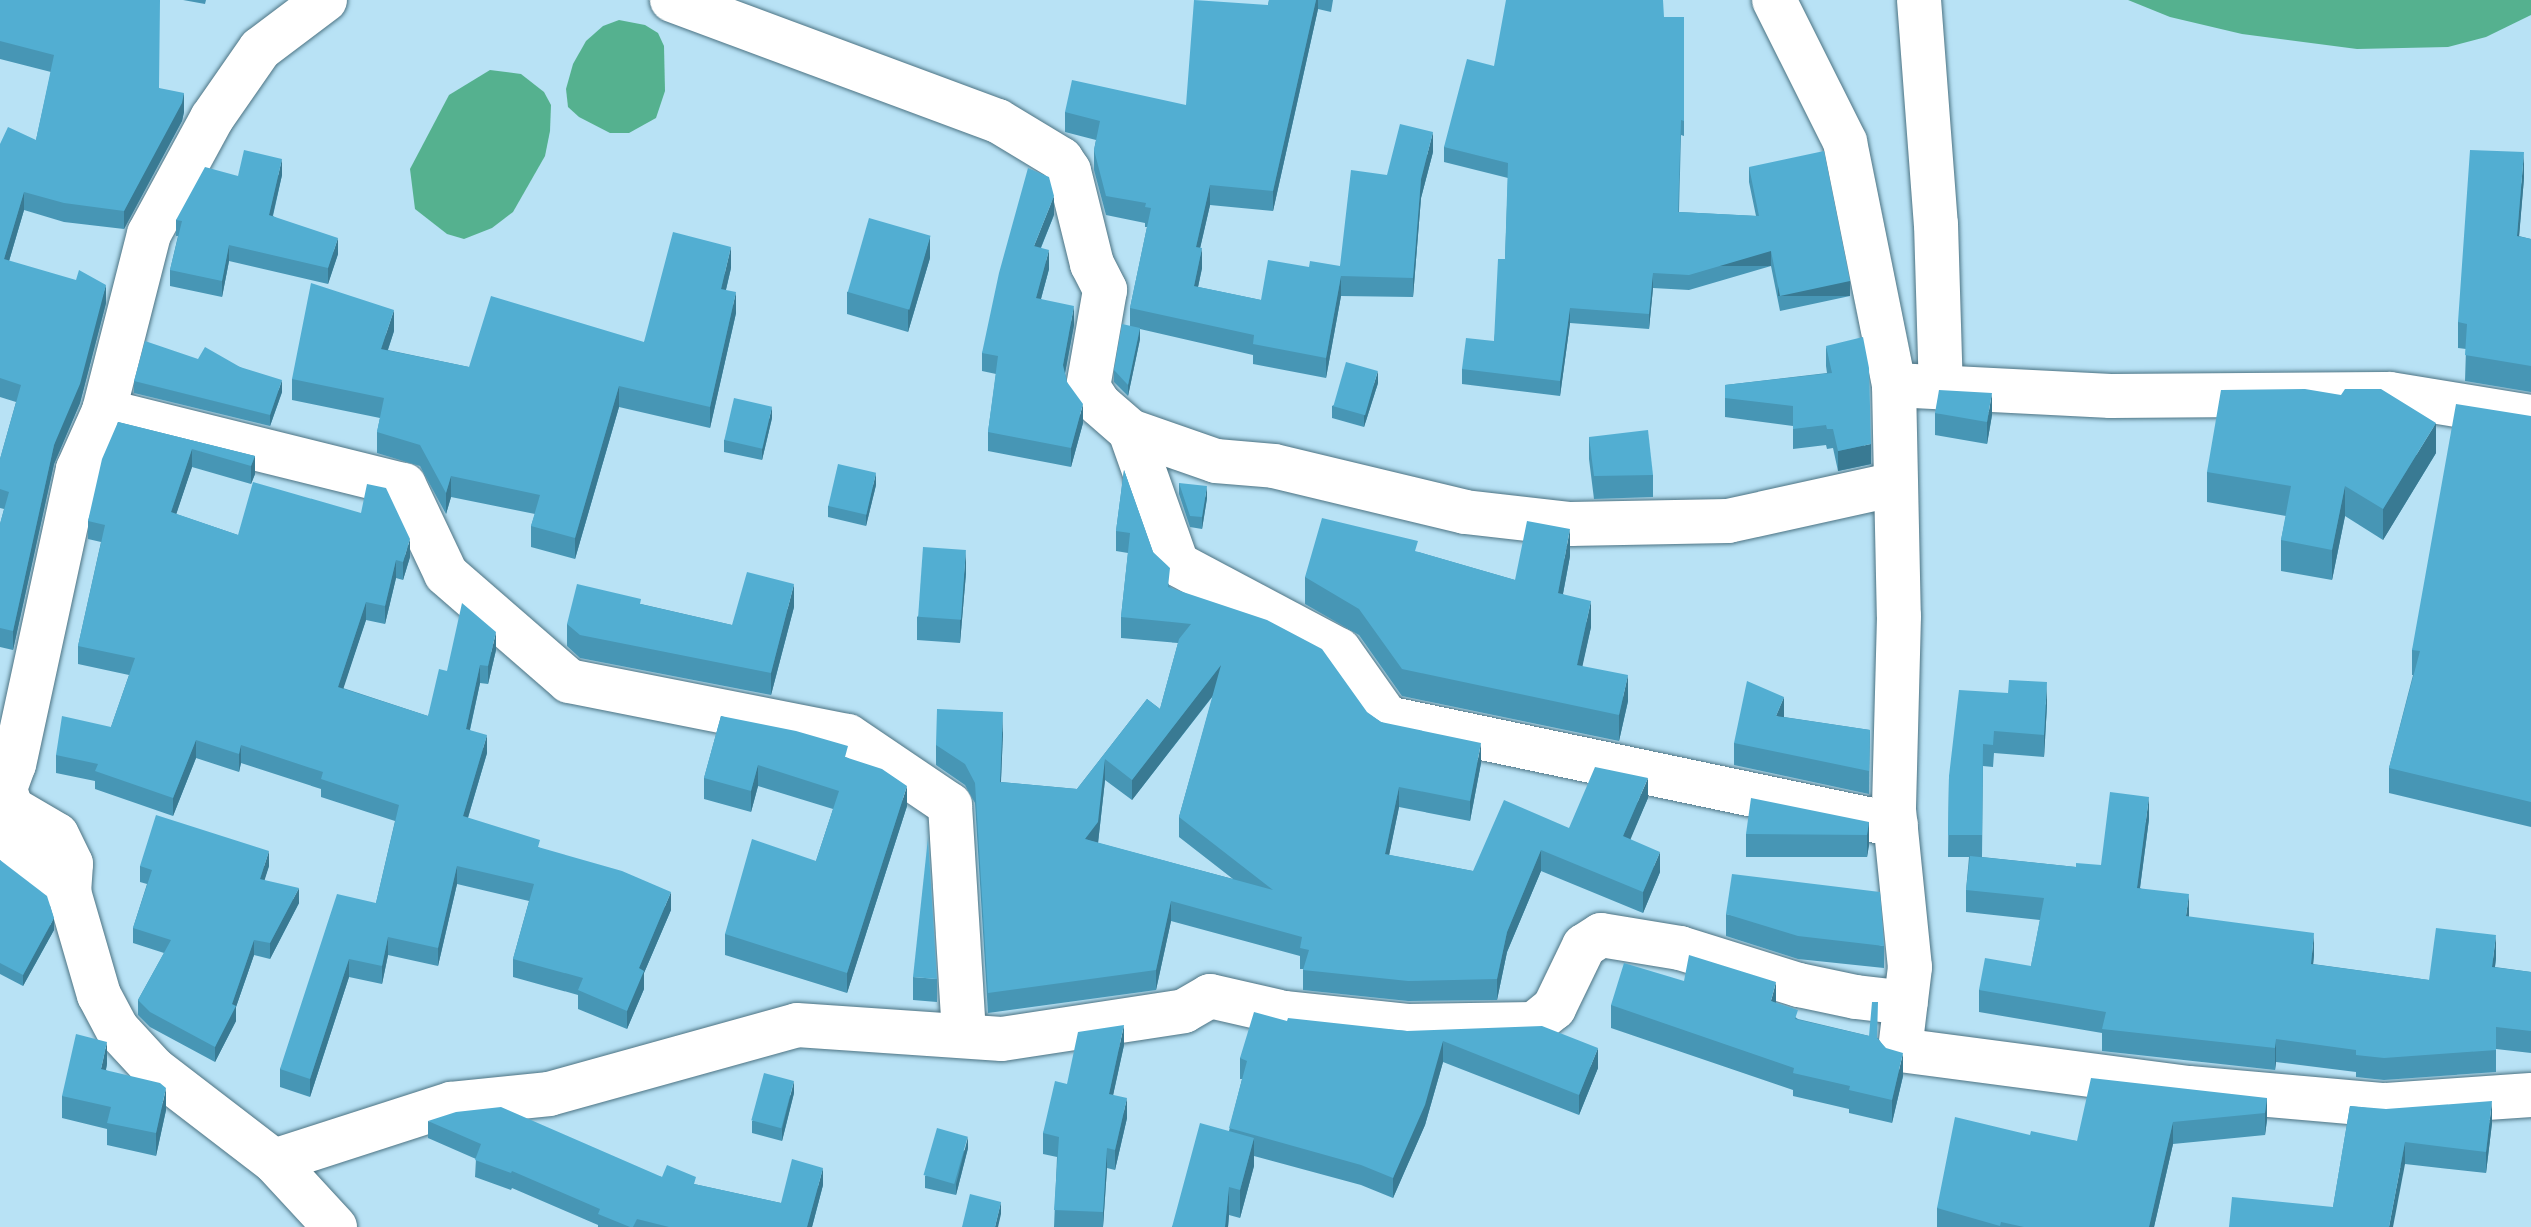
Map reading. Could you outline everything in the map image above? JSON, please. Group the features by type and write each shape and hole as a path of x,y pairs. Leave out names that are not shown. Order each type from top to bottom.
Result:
{"street":[{"path":"325,0 260,49 212,118 149,234 104,411 78,469 14,764 5,789 11,808 57,835 71,864 69,892 99,995 118,1030 154,1069 274,1161 335,1227"},
{"path":"672,0 998,121 1061,159 1069,171 1092,264 1105,290 1088,387 1099,404 1130,431 1216,461 1274,466 1465,512 1570,524 1728,521 1896,484"},
{"path":"1774,0 1845,142 1894,385 1899,616 1896,825 1910,967 1900,1050 2189,1088 2384,1105 2531,1095"},
{"path":"1919,0 1936,224 1941,388"},
{"path":"1894,385 2111,396 2390,394 2531,417"},
{"path":"104,411 404,485 446,574 569,681 848,736 950,805 964,1036"},
{"path":"1130,431 1177,564 1339,650 1387,718 1896,825"},
{"path":"0,843 69,892"},
{"path":"274,1161 451,1104 549,1094 797,1025 1002,1039 1184,1011 1210,996 1284,1013 1407,1026 1534,1024 1554,1008 1584,946 1601,935 1680,948 1813,988 1906,1003"}],"shaded area":[{"path":"2128,0 2531,0 2531,15 2486,37 2448,47 2357,49 2242,34 2170,17"},
{"path":"619,20 645,25 658,33 664,46 665,91 656,118 629,133 610,133 579,117 568,107 566,89 573,64 586,41 603,26"},
{"path":"490,70 521,74 544,92 551,105 550,131 545,156 513,212 492,228 464,239 447,234 415,209 410,169 449,95"}],"building":[{"path":"0,0 160,0 159,88 184,93 182,103 124,211 64,203 24,192 4,259 76,280 79,270 106,285 80,384 54,445 13,631 0,628 0,524 9,492 0,489 0,459 21,385 0,378 0,144 8,127 36,140 54,55 0,41"},
{"path":"1194,0 1268,5 1269,0 1316,0 1273,191 1210,185 1196,247 1202,248 1194,286 1261,300 1268,260 1309,267 1310,261 1340,266 1351,170 1387,175 1400,124 1433,132 1421,179 1413,278 1341,276 1326,358 1253,344 1254,335 1130,308 1151,208 1145,207 1146,203 1106,196 1094,150 1100,121 1065,112 1072,80 1186,105"},
{"path":"1506,0 1663,0 1664,17 1684,17 1684,121 1681,120 1678,212 1759,216 1749,167 1824,151 1850,281 1780,296 1771,251 1689,275 1653,273 1649,314 1570,308 1560,381 1462,369 1466,338 1494,341 1498,259 1505,259 1508,163 1444,147 1467,59 1494,66"},
{"path":"244,150 282,159 269,215 338,238 328,268 229,245 222,281 170,270 182,221 176,220 205,167 238,176"},
{"path":"2470,150 2524,152 2517,236 2531,239 2531,366 2465,355 2467,324 2458,322"},
{"path":"1028,168 1049,177 1054,196 1034,246 1049,250 1036,298 1074,306 1063,365 1067,382 1083,404 1071,448 988,432 998,356 982,353 999,273"},
{"path":"869,218 931,236 909,310 848,292"},
{"path":"673,232 731,247 721,289 736,292 710,407 619,386 575,538 531,526 540,495 451,476 446,493 420,445 377,432 384,398 292,379 311,283 394,310 381,349 469,367 491,296 644,342"},
{"path":"1122,324 1140,328 1128,385 1114,370"},
{"path":"1863,337 1869,368 1871,444 1838,451 1833,429 1827,429 1826,425 1793,429 1793,406 1725,398 1725,385 1832,373 1826,346"},
{"path":"145,341 198,359 205,347 240,367 282,380 270,415 134,381"},
{"path":"1346,362 1378,371 1365,415 1333,406"},
{"path":"2305,389 2341,395 2345,389 2381,389 2436,423 2383,509 2345,486 2332,550 2281,540 2291,486 2207,472 2221,390"},
{"path":"1939,390 1992,393 1987,422 1935,413"},
{"path":"734,398 772,407 762,449 724,440"},
{"path":"2456,404 2531,416 2531,802 2389,768 2420,651 2412,650"},
{"path":"118,422 255,456 251,466 192,449 171,512 238,535 253,482 361,513 367,484 386,488 410,539 403,562 396,560 385,606 366,602 338,687 428,716 439,669 447,671 462,603 496,632 488,666 480,665 466,729 487,735 463,816 540,840 538,847 622,871 671,892 639,968 644,971 627,1011 578,990 583,978 513,959 534,884 457,866 438,948 388,937 382,966 349,959 310,1079 280,1069 337,894 376,903 399,805 321,779 323,772 241,745 239,754 196,740 173,798 95,771 98,764 56,755 62,716 111,727 135,658 78,646 105,525 88,521 102,459"},
{"path":"1648,430 1653,475 1594,476 1589,437"},
{"path":"838,464 876,473 866,515 828,506"},
{"path":"1124,470 1153,552 1170,568 1168,587 1267,620 1322,649 1367,712 1381,722 1481,743 1470,801 1399,787 1385,854 1473,871 1504,800 1569,828 1595,767 1648,778 1623,836 1660,852 1643,892 1541,850 1507,932 1497,979 1408,981 1303,970 1309,950 1300,948 1302,937 1171,901 1156,970 988,993 975,783 965,764 936,745 937,709 1003,712 1000,782 1077,789 1147,699 1160,709 1179,639 1191,624 1121,617 1130,533 1116,531","holes":["1221,665 1179,817 1273,890 1085,839 1098,822 1105,759 1132,780"]},
{"path":"1179,483 1207,486 1202,517 1190,516"},
{"path":"1322,518 1418,541 1415,551 1515,580 1527,521 1570,529 1558,593 1591,601 1577,665 1628,675 1619,715 1402,669 1359,609 1305,577"},
{"path":"923,547 966,550 961,620 918,617"},
{"path":"747,572 794,584 771,673 580,635 567,624 577,584 641,599 640,604 732,625"},
{"path":"2009,680 2047,682 2044,735 1994,731 1993,745 1983,744 1982,835 1948,835 1949,776 1959,690 2008,693"},
{"path":"1747,681 1784,697 1776,716 1870,730 1869,771 1734,743"},
{"path":"721,716 796,731 848,746 845,757 882,769 907,786 847,973 725,934 752,839 816,861 839,791 758,765 751,791 704,778"},
{"path":"2110,792 2149,797 2137,888 2189,894 2186,916 2314,933 2311,964 2429,980 2436,928 2496,935 2492,967 2531,972 2531,1031 2496,1027 2496,1050 2384,1058 2356,1055 2356,1050 2276,1039 2275,1048 2102,1029 2106,1012 1979,990 1985,958 2031,966 2044,898 1966,890 1970,856 2076,867 2076,863 2101,865"},
{"path":"1751,798 1869,822 1867,835 1746,834"},
{"path":"156,815 269,851 260,879 299,888 270,943 254,940 232,1004 236,1006 215,1047 150,1012 138,1000 171,940 133,928 152,870 140,866"},
{"path":"928,838 937,979 913,977"},
{"path":"0,860 47,896 54,918 23,975 0,963"},
{"path":"1732,874 1880,892 1884,946 1798,936 1726,914"},
{"path":"1689,955 1776,982 1771,1001 1798,1010 1795,1019 1869,1036 1872,1002 1878,1002 1877,1038 1886,1048 1903,1053 1892,1100 1849,1090 1850,1086 1793,1073 1794,1068 1611,1005 1624,963 1684,981"},
{"path":"1254,1012 1287,1021 1288,1018 1407,1031 1542,1026 1598,1048 1579,1095 1443,1041 1425,1105 1393,1178 1361,1165 1229,1128 1247,1061 1240,1058"},
{"path":"1124,1025 1109,1094 1127,1098 1115,1150 1107,1148 1103,1212 1054,1210 1059,1137 1043,1133 1055,1081 1067,1084 1078,1032"},
{"path":"76,1034 107,1042 101,1069 160,1083 166,1088 156,1133 107,1123 111,1107 62,1096"},
{"path":"764,1073 794,1081 781,1128 751,1120"},
{"path":"2091,1078 2267,1098 2265,1113 2173,1122 2149,1227 2024,1227 2001,1222 2000,1226 1937,1208 1955,1117 2030,1135 2031,1131 2077,1141"},
{"path":"2492,1101 2486,1152 2405,1142 2389,1227 2229,1227 2232,1197 2333,1207 2350,1106 2386,1109"},
{"path":"501,1107 662,1177 667,1165 696,1177 694,1184 781,1203 792,1159 823,1168 807,1227 669,1227 637,1219 630,1227 598,1214 600,1209 512,1171 475,1160 481,1144 428,1121 456,1112"},
{"path":"1200,1123 1254,1138 1240,1190 1229,1187 1225,1227 1172,1227"},
{"path":"937,1128 968,1137 954,1184 923,1175"},
{"path":"970,1194 1001,1202 995,1227 962,1227"}]}
